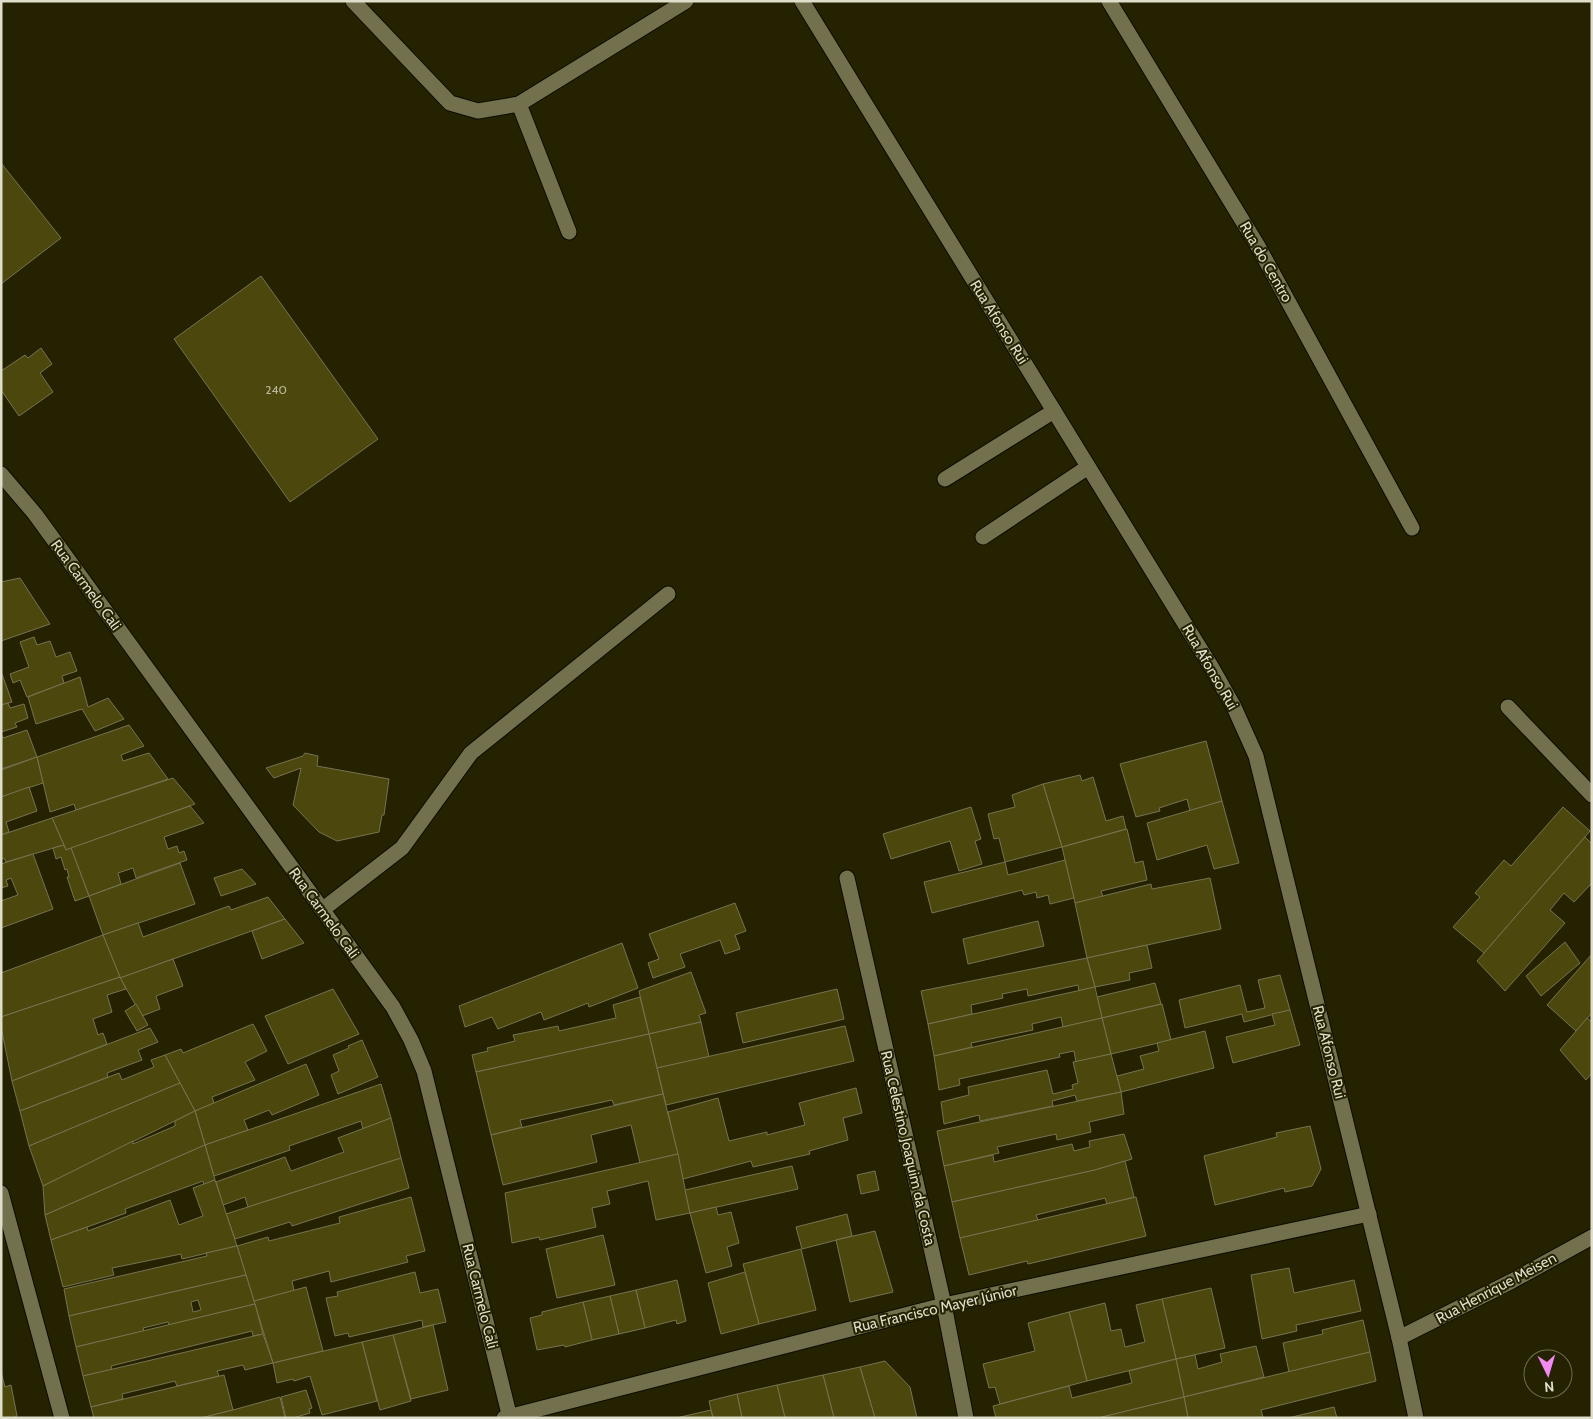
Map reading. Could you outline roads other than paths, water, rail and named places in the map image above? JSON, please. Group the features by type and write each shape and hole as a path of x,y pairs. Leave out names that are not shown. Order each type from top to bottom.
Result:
{"street":[{"path":"353,1 450,103 478,110 519,104 686,1"},
{"name":"Rua Afonso Rui","path":"802,1 1212,668 1234,707 1256,756 1399,1338 1416,1418"},
{"name":"Rua do Centro","path":"1109,1 1259,248 1412,528"},
{"path":"519,104 569,232"},
{"path":"945,479 1054,411"},
{"path":"983,537 1088,467"},
{"name":"Rua Carmelo Cali","path":"1,474 35,514 393,1007 411,1040 424,1071 508,1417"},
{"path":"322,910 402,848 470,753 668,594"},
{"path":"1508,707 1592,795"},
{"name":"Rua Celestino Joaquim da Costa","path":"847,878 944,1305 966,1418"},
{"path":"1,1193 62,1418"},
{"name":"Rua Francisco Mayer Júnior","path":"508,1417 944,1305 1368,1214"},
{"name":"Rua Henrique Meisen","path":"1399,1338 1512,1281 1592,1237"}]}
